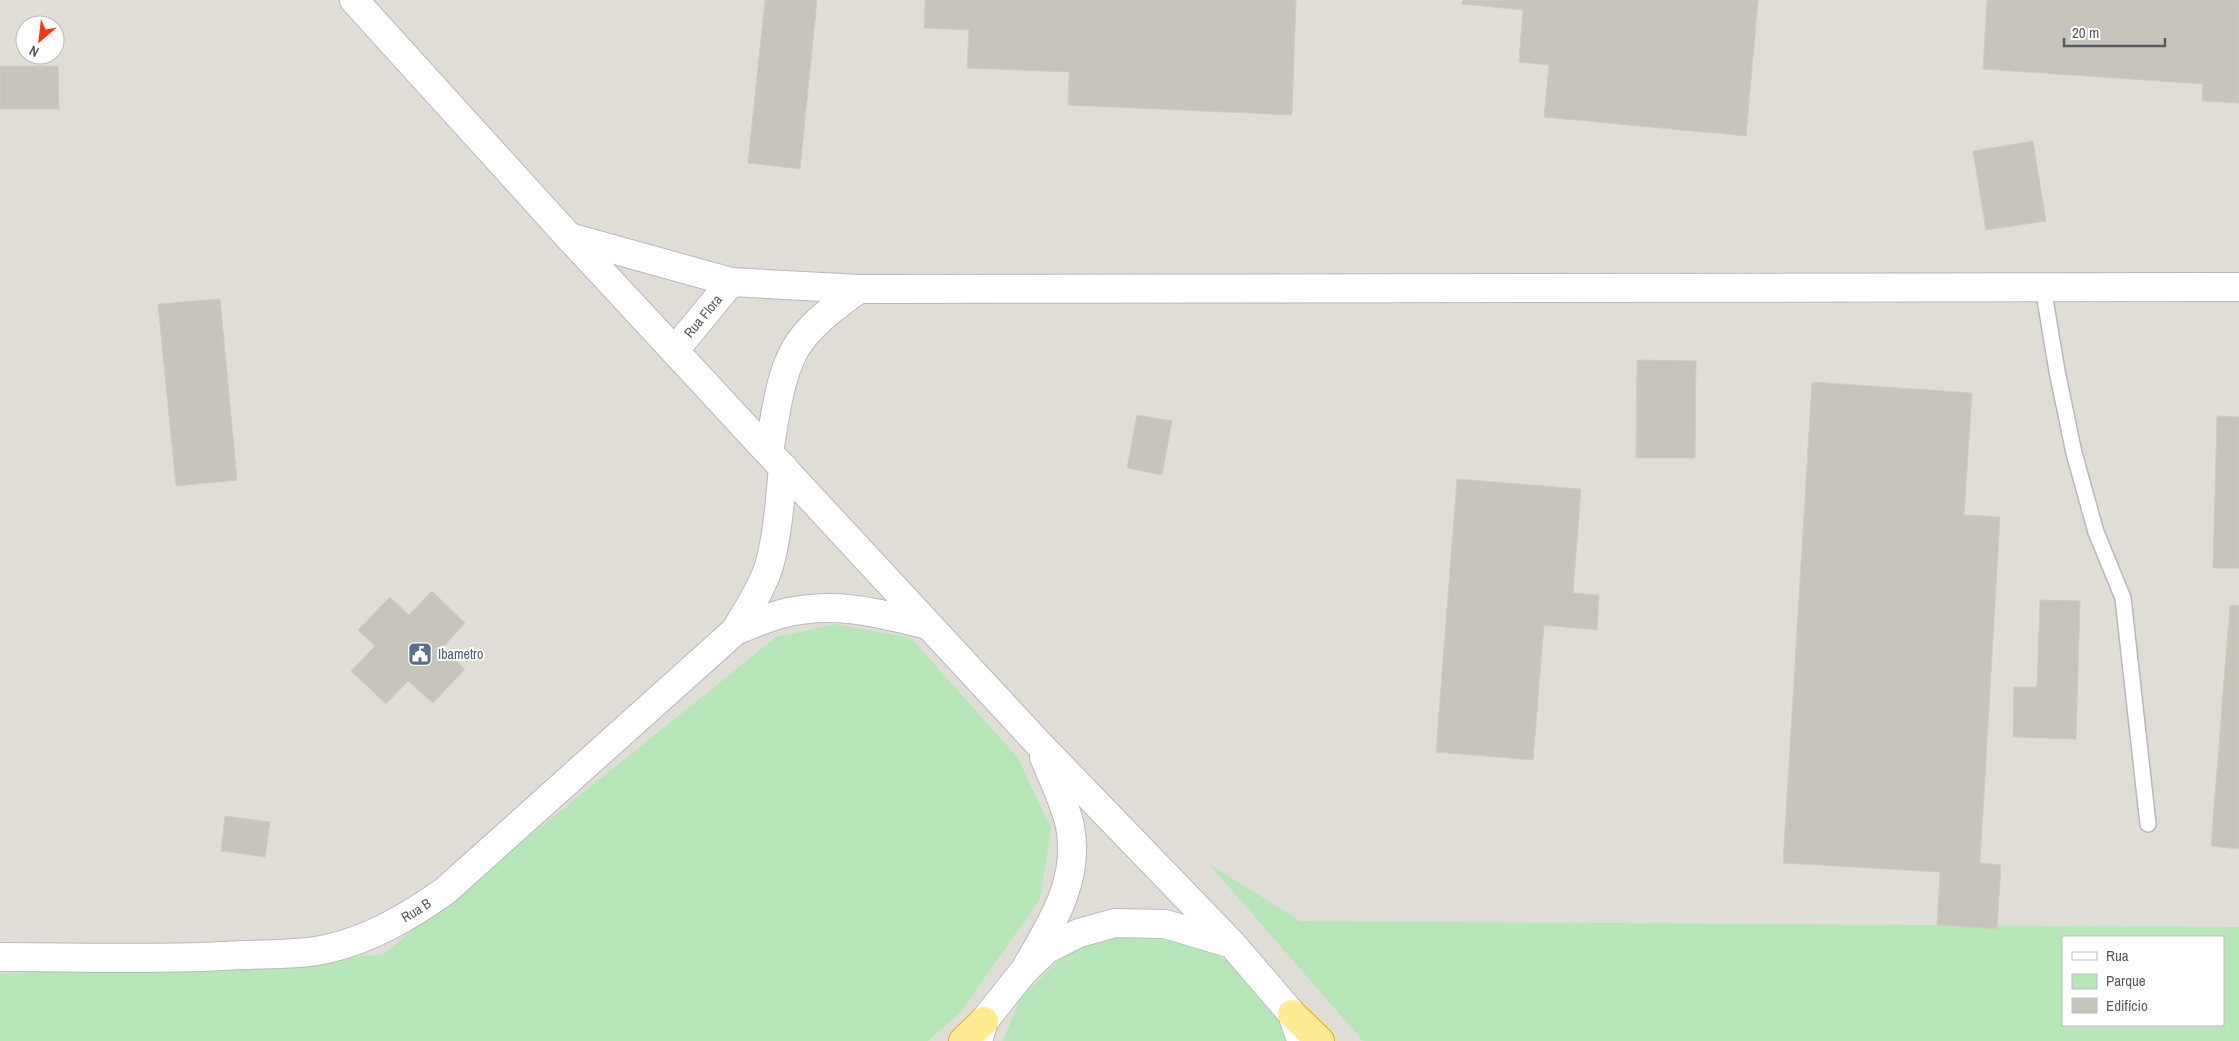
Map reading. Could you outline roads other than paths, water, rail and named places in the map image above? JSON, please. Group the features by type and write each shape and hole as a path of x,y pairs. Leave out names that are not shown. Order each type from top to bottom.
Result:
{"highway":[{"path":"1292,1014 1320,1041"},
{"path":"963,1041 981,1031"}],"street":[{"path":"354,0 569,237 928,625 1037,742 1232,944 1292,1014 1301,1041"},
{"path":"569,237 730,282 859,289 2239,287"},
{"name":"Rua Flora","path":"675,350 730,282"},
{"path":"735,631 758,591 768,567 778,522 776,459 781,390 789,361 800,340 821,318 859,289"},
{"path":"735,631 781,614 834,607 860,609 928,625"},
{"name":"Rua B","path":"0,957 200,958 293,953 325,949 380,930 411,915 445,891 735,631"},
{"path":"981,1031 1023,972 1057,914 1068,886 1073,856 1070,825 1037,742"},
{"path":"1023,972 1047,949 1079,933 1115,923 1165,924 1232,944"}],"lane":[{"path":"2043,287 2057,371 2074,453 2096,532 2123,598 2148,824"}],"place":[{"name":"Ibametro","path":"420,654"}]}
